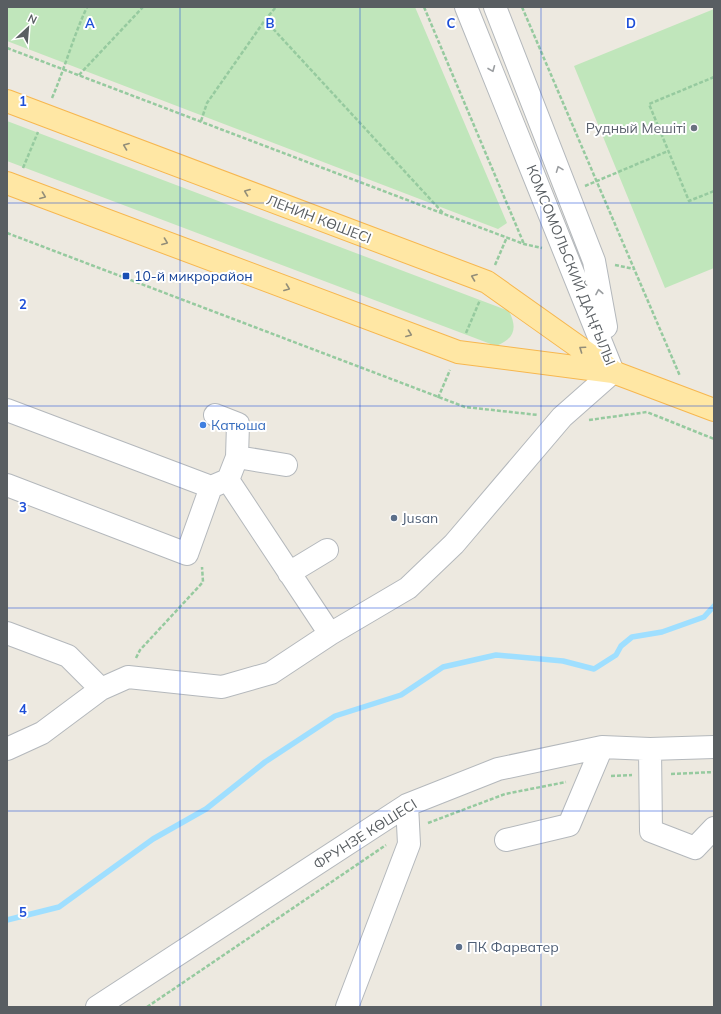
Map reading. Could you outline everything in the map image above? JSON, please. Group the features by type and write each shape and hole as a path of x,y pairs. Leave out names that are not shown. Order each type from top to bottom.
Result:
{"main road":[{"name":"ЛЕНИН КӨШЕСІ","path":"7,101 488,282 613,372"},
{"name":"ЛЕНИН КӨШЕСІ","path":"11,184 458,352 613,372 714,410"}],"street":[{"name":"КОМСОМОЛЬСКИЙ ДАҢҒЫЛЫ","path":"466,7 613,372"},
{"name":"КОМСОМОЛЬСКИЙ ДАҢҒЫЛЫ","path":"495,7 505,29 594,261 613,372"},
{"path":"480,40 505,29"},
{"path":"7,749 42,733 102,689 128,677 222,687 271,673 330,634 408,588 454,544 562,417 613,372"},
{"path":"7,410 220,483 289,573 330,634"},
{"path":"7,485 187,554 220,483 237,457 238,424 215,415"},
{"path":"237,457 286,465"},
{"path":"289,573 327,550"},
{"path":"7,633 68,656 102,689"},
{"path":"506,840 569,825 602,747"},
{"name":"ФРУНЗЕ КӨШЕСІ","path":"97,1007 407,805 498,769 602,747 650,749 714,747"},
{"path":"650,749 651,831 695,848 714,828"},
{"path":"347,1007 409,844 407,805"}],"path":[{"path":"11,184 45,115 64,69 74,33 87,7"},
{"path":"78,75 143,7"},
{"path":"201,121 207,103 265,20 276,7"},
{"path":"424,7 524,244"},
{"path":"522,7 682,380"},
{"path":"265,20 444,214"},
{"path":"7,48 524,244 567,255"},
{"path":"714,78 649,104 689,201 714,191"},
{"path":"568,193 668,151"},
{"path":"7,233 465,407 587,420 647,412 714,439"},
{"path":"438,398 507,237"},
{"path":"594,261 634,269"},
{"path":"128,677 140,650 203,582 202,565 187,554"}],"green space":[{"path":"7,7 415,7 507,223 498,229 7,41"},
{"path":"714,9 714,268 665,288 574,66"},
{"path":"7,121 509,311 514,328 513,333 507,340 496,346 7,161"}],"waterway":[{"path":"7,920 59,907 153,839 206,809 265,762 335,716 401,695 443,667 496,655 563,661 594,669 616,655 621,646 632,637 662,632 704,617 714,606"}],"place":[{"name":"Рудный Мешіті","path":"694,128"},
{"name":"10-й микрорайон","path":"126,276"},
{"name":"Катюша","path":"203,425"},
{"name":"Jusan","path":"394,518"},
{"name":"ПК Фарватер","path":"459,947"}]}
